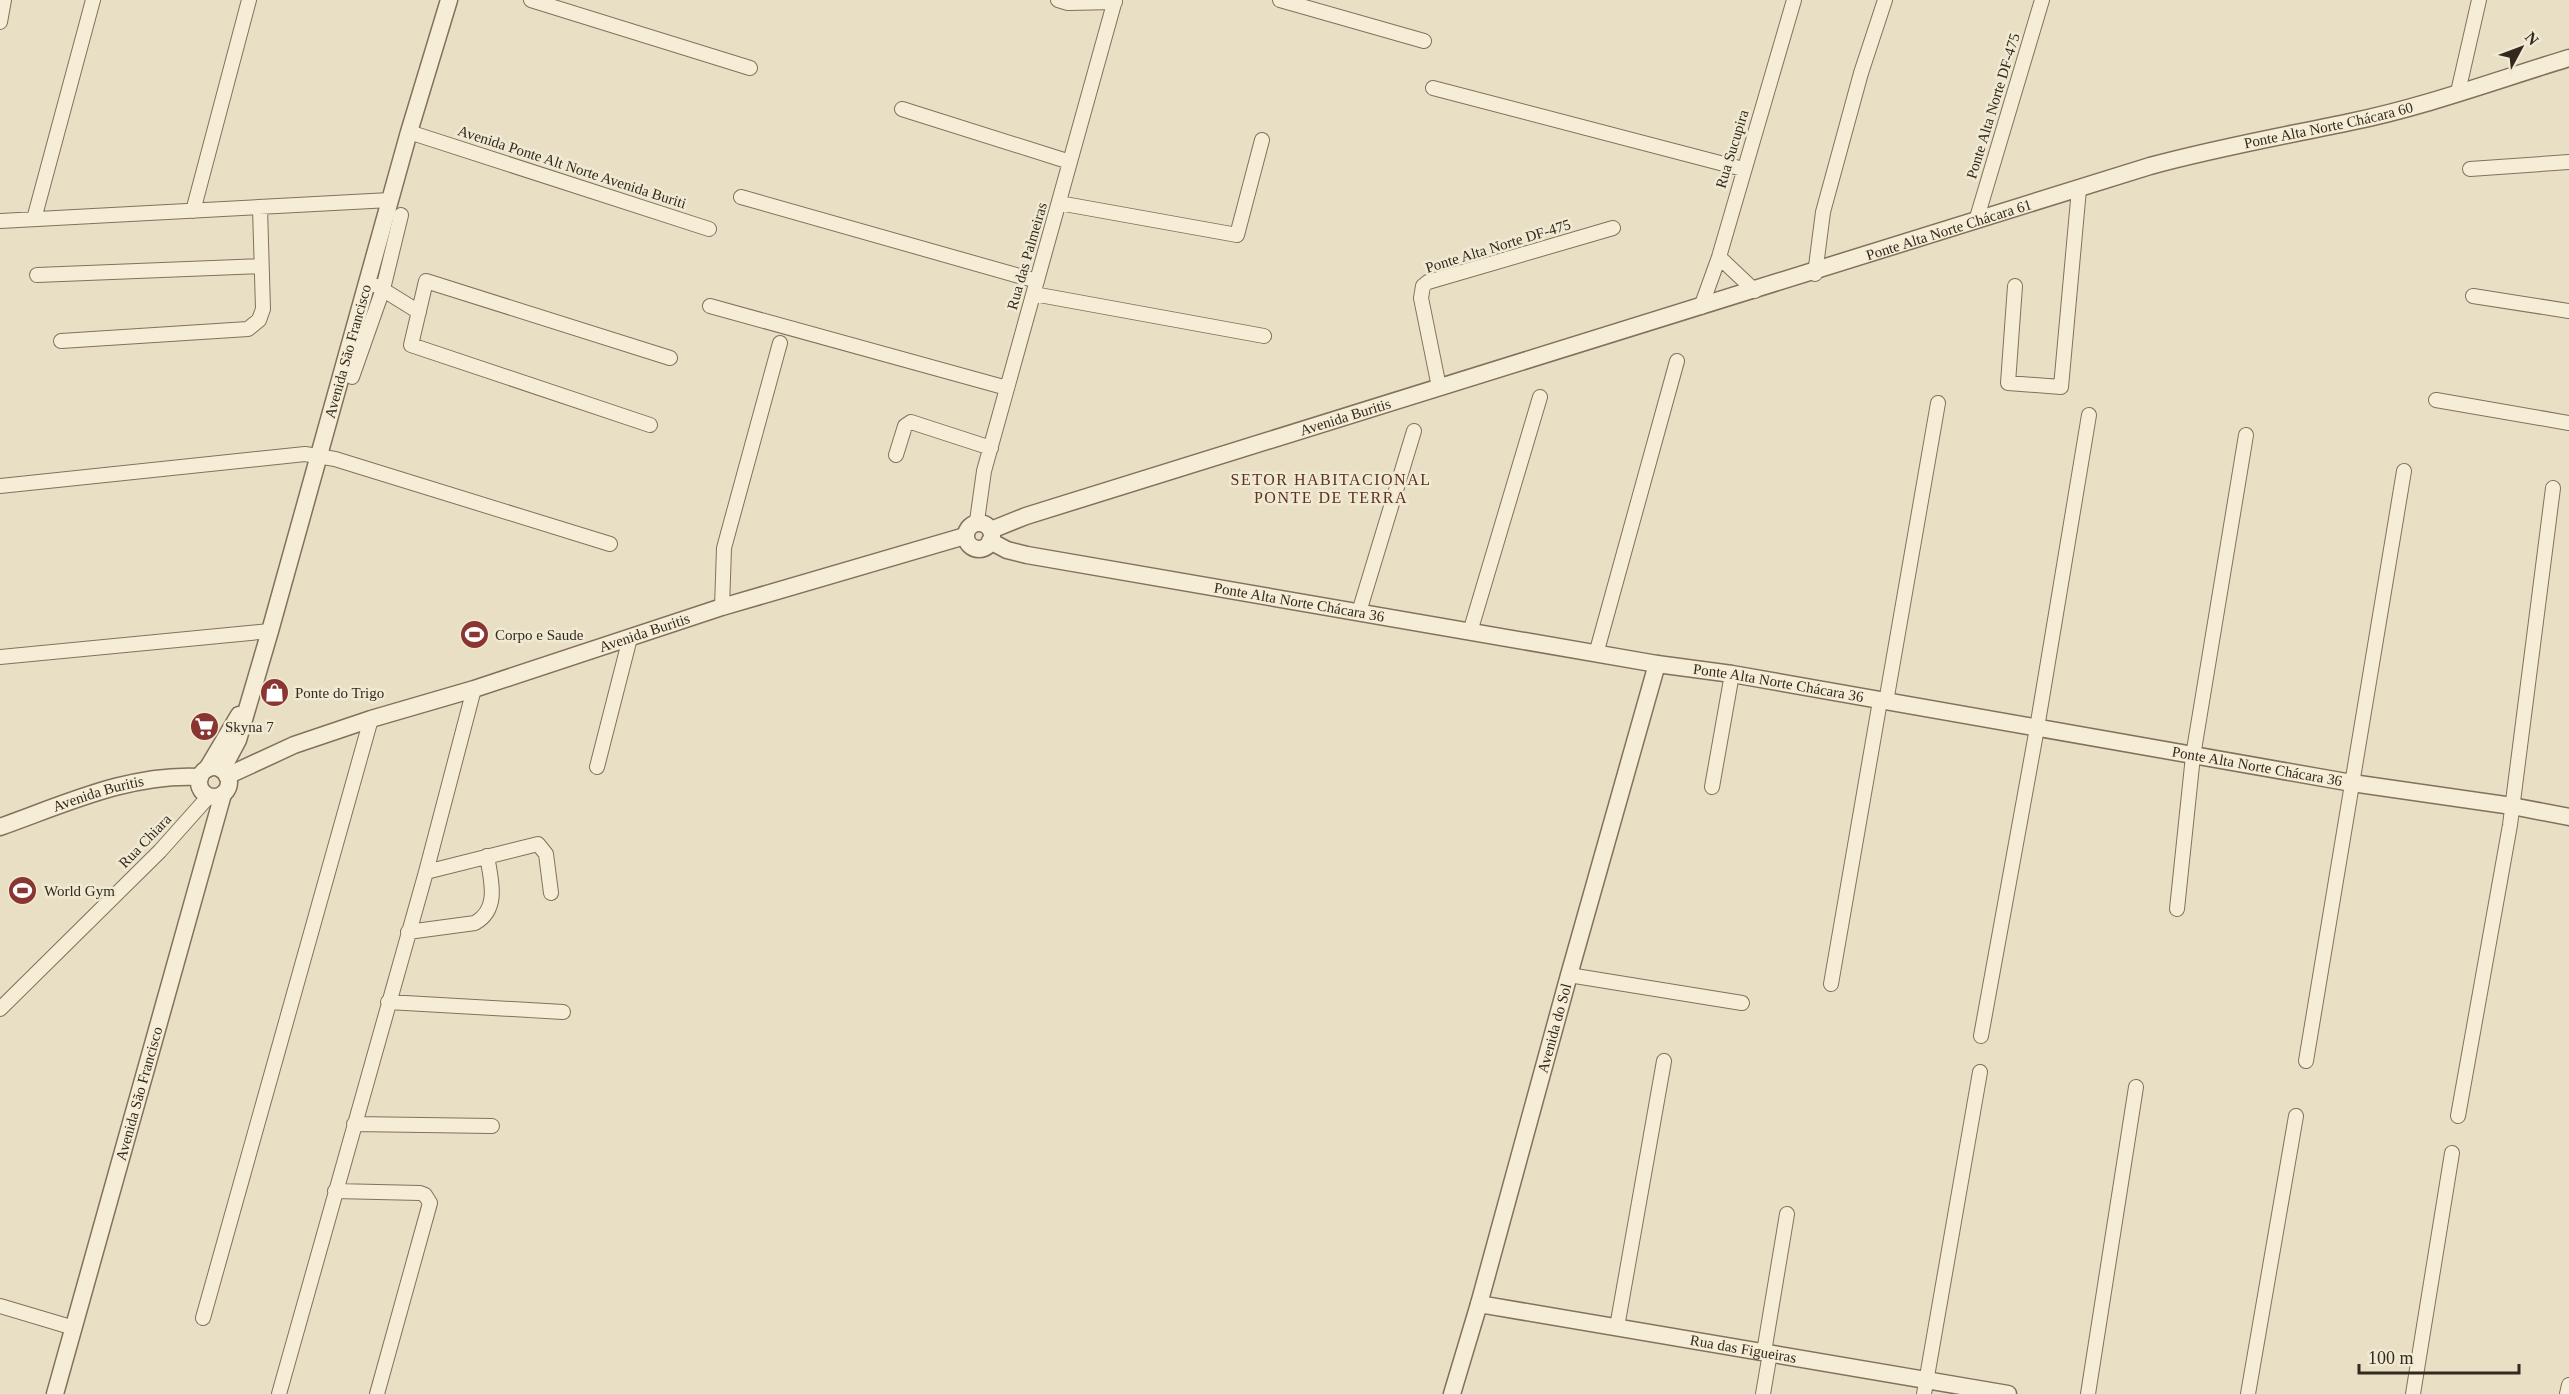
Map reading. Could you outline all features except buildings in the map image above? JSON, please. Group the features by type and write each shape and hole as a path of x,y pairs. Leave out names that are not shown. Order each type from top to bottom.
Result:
{"street":[{"path":"0,22 4,0"},
{"path":"34,219 93,0"},
{"path":"193,211 249,0"},
{"name":"Avenida São Francisco","path":"59,1393 74,1328 216,795 228,786 214,773 238,740 390,200 417,134 449,0"},
{"path":"531,0 750,68"},
{"path":"1058,0 1068,3 1115,1"},
{"path":"1280,0 1424,41"},
{"name":"Rua Sucupira","path":"1701,307 1719,258 1794,0"},
{"path":"1815,274 1823,212 1861,73 1885,0"},
{"name":"Ponte Alta Norte DF-475","path":"1976,221 2042,0"},
{"path":"2458,92 2479,0"},
{"name":"Rua das Palmeiras","path":"986,531 984,471 1115,1"},
{"name":"Ponte Alta Norte Chácara 60","path":"2197,153 2352,122 2569,58"},
{"path":"1433,88 1743,170"},
{"path":"902,109 1070,162"},
{"name":"Avenida Ponte Alt Norte Avenida Buriti","path":"417,134 709,229"},
{"path":"1059,203 1237,235 1262,140"},
{"name":"Ponte Alta Norte Chácara 61","path":"1701,307 1815,274 1976,221 2197,153"},
{"path":"2470,169 2569,162"},
{"path":"2014,286 2008,383 2061,387 2079,189"},
{"path":"741,197 1036,287 1264,336"},
{"path":"0,221 390,200"},
{"path":"61,341 248,329 262,316 260,208"},
{"path":"352,377 383,289 401,215"},
{"name":"Ponte Alta Norte DF-475","path":"1439,387 1421,298 1423,286 1428,282 1613,228"},
{"path":"1719,258 1755,291"},
{"path":"37,274 260,266"},
{"path":"368,280 419,312"},
{"path":"650,424 411,345 426,281 670,358"},
{"path":"2473,296 2569,311"},
{"path":"710,306 1007,388"},
{"name":"Avenida Buritis","path":"986,531 1026,516 1701,307"},
{"path":"722,607 724,548 780,343"},
{"path":"1596,654 1677,361"},
{"path":"1470,632 1540,397"},
{"path":"2436,400 2569,423"},
{"path":"1831,984 1938,403"},
{"path":"1981,1036 2037,728 2089,415"},
{"path":"896,455 905,426 911,422 991,448"},
{"path":"1359,612 1414,431"},
{"path":"2178,909 2193,756 2246,435"},
{"path":"0,486 305,454 319,455 610,544"},
{"path":"2306,1061 2404,471"},
{"path":"2458,1116 2512,806 2553,488"},
{"path":"986,531 983,547 975,549 967,545 965,536 986,531"},
{"name":"Ponte Alta Norte Chácara 36","path":"986,531 1007,550 1027,555 1596,654 1732,674 2193,756 2569,817"},
{"name":"Avenida Buritis","path":"0,827 125,783 214,773 371,719 722,607 965,536"},
{"path":"0,657 270,632"},
{"path":"597,767 630,638"},
{"name":"Avenida do Sol","path":"1452,1394 1657,664"},
{"path":"1712,787 1732,674"},
{"path":"279,1394 426,872 474,688"},
{"path":"203,1318 371,719"},
{"path":"214,773 201,789 216,795"},
{"name":"Rua Chiara","path":"0,1009 216,795"},
{"path":"426,872 538,844 546,854 550,893"},
{"path":"408,932 475,923 484,918 490,908 492,889 487,856"},
{"path":"1569,975 1742,1003"},
{"path":"388,1002 563,1012"},
{"path":"1617,1327 1664,1061"},
{"path":"1925,1387 1980,1072"},
{"path":"2088,1394 2136,1087"},
{"path":"2248,1394 2296,1116"},
{"path":"354,1124 492,1126"},
{"path":"2413,1394 2452,1153"},
{"path":"335,1191 420,1193 425,1195 430,1203 377,1394"},
{"path":"1763,1394 1787,1214"},
{"name":"Rua das Figueiras","path":"1479,1304 1767,1353 1925,1387 2008,1394"},
{"path":"0,1306 74,1328"},
{"path":"2567,1394 2569,1385"}],"place":[{"name":"Corpo e Saude","path":"474,635"},
{"name":"Ponte do Trigo","path":"274,693"},
{"name":"Skyna 7","path":"204,727"},
{"name":"World Gym","path":"23,891"}],"district":[{"name":"SETOR HABITACIONAL PONTE DE TERRA","path":"1331,488"}]}
